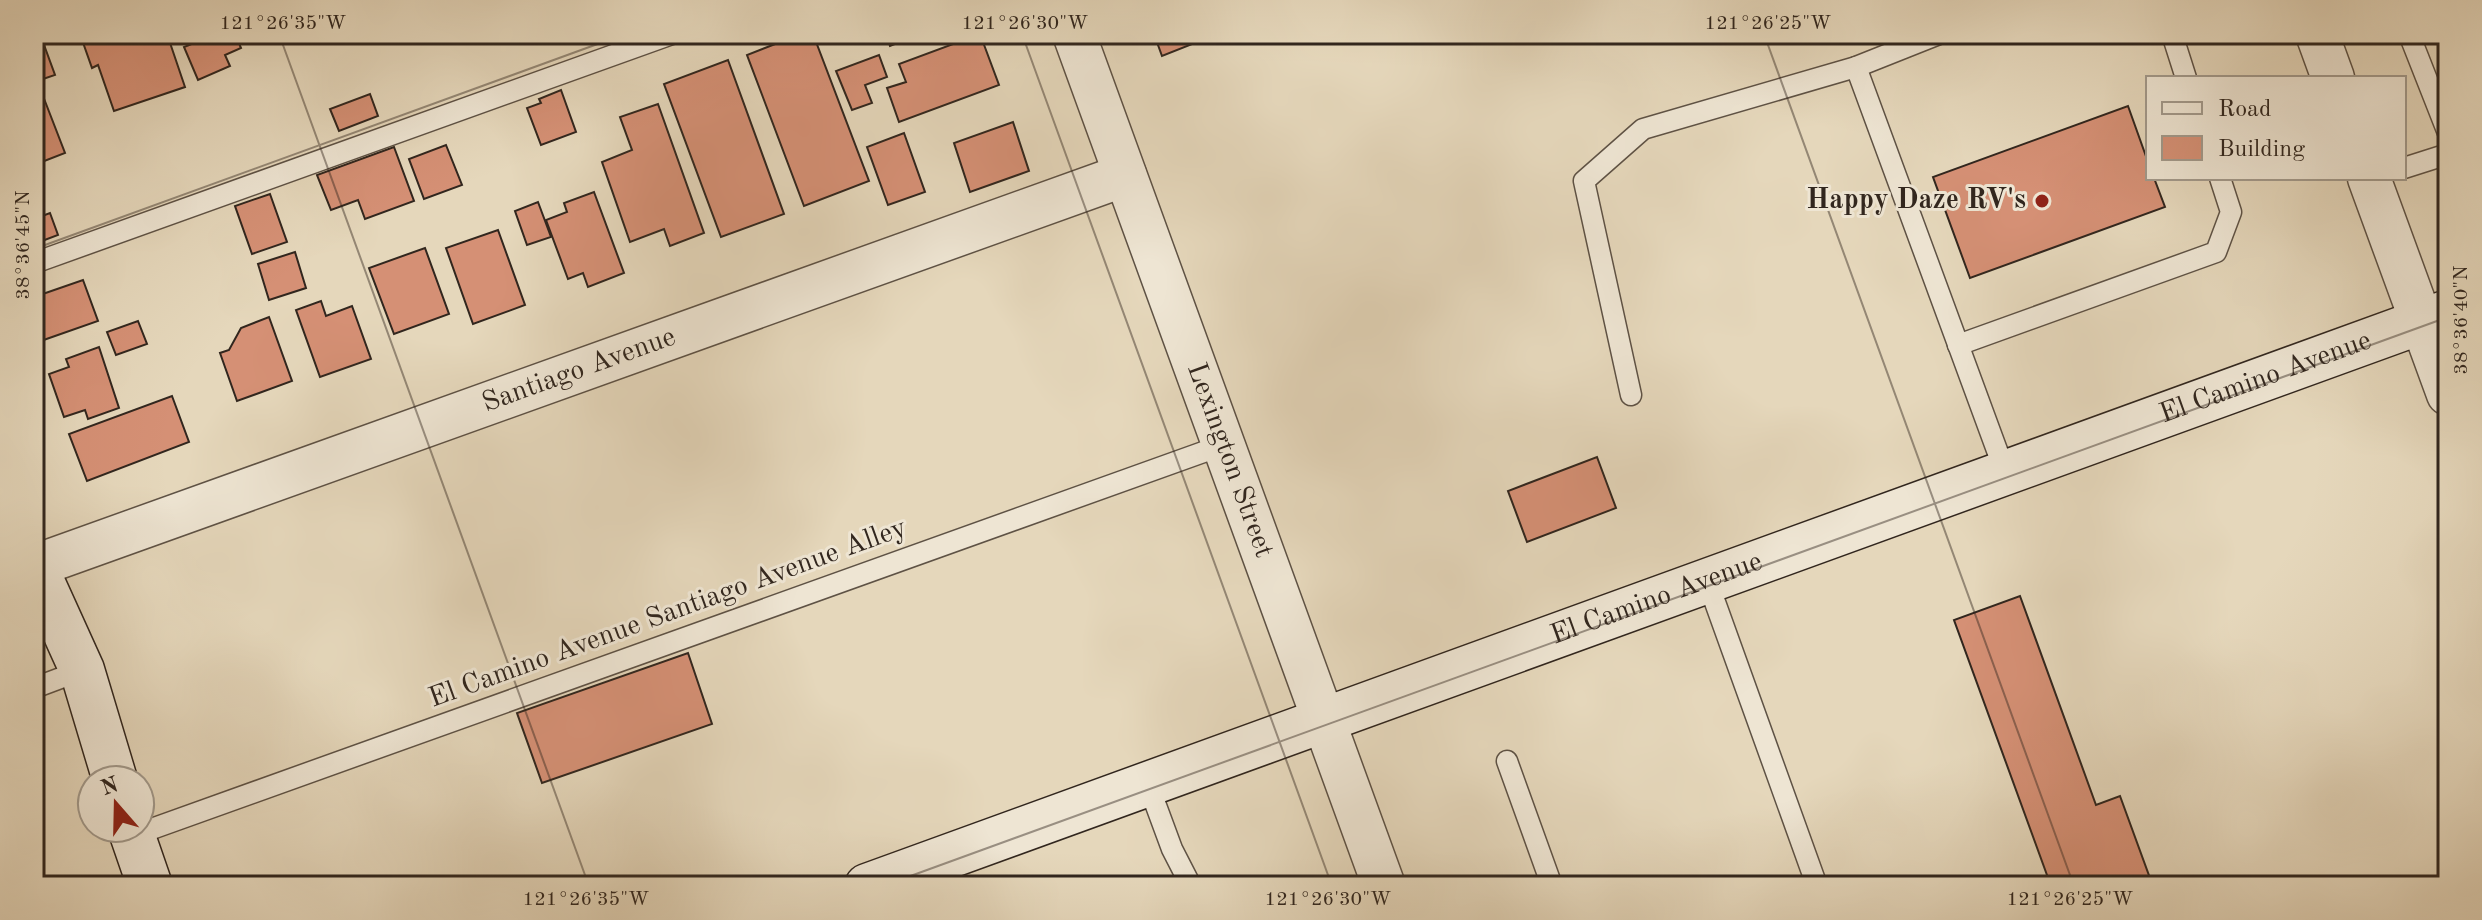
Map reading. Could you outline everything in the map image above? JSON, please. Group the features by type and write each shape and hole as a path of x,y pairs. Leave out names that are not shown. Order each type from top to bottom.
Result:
{"main road":[{"name":"El Camino Avenue","path":"867,886 2435,317"},
{"path":"34,565 82,670 110,764"},
{"path":"135,844 150,886"}],"street":[{"name":"Lexington Street","path":"1074,34 1384,886"},
{"path":"2317,34 2332,76"},
{"name":"Santiago Avenue","path":"34,565 1125,175"},
{"path":"2372,180 2435,317 2448,394"}],"lane":[{"path":"34,263 672,34"},
{"path":"1631,395 1584,181 1643,129 1856,67 1939,34"},
{"path":"2172,34 2185,76"},
{"path":"2409,34 2448,133"},
{"path":"1856,67 2005,472"},
{"path":"2406,167 2448,154"},
{"path":"1958,345 2216,252 2231,212 2221,180"},
{"name":"El Camino Avenue Santiago Avenue Alley","path":"156,823 1223,445"},
{"path":"1707,580 1817,886"},
{"path":"34,688 82,670"},
{"path":"1507,761 1552,886"},
{"path":"1148,784 1172,849 1191,886"}],"building":[{"path":"34,34 40,34 55,75 34,82"},
{"path":"80,34 167,34 185,87 114,111 98,65 92,68"},
{"path":"199,34 243,34 245,39 238,41 241,48 225,55 230,66 198,80 184,47 202,40"},
{"path":"801,34 813,34 869,181 804,206 747,55"},
{"path":"886,34 920,34 890,46"},
{"path":"980,34 999,85 899,122 887,88 906,82 899,64"},
{"path":"1154,34 1209,34 1210,37 1162,56"},
{"path":"879,55 887,77 865,85 872,103 852,110 836,71"},
{"path":"728,60 784,214 721,237 664,84"},
{"path":"561,90 576,132 541,145 527,108"},
{"path":"370,94 378,116 339,131 330,109"},
{"path":"43,96 65,153 34,165 34,100"},
{"path":"658,104 704,233 670,246 664,229 630,242 602,162 632,150 620,117"},
{"path":"2128,106 2146,156 2146,180 2155,180 2165,207 1970,278 1933,177"},
{"path":"1013,122 1029,171 970,192 954,143"},
{"path":"904,133 925,192 888,205 867,147"},
{"path":"446,145 462,185 424,199 409,159"},
{"path":"394,147 414,201 365,219 358,200 331,210 317,175"},
{"path":"594,192 624,273 588,287 583,273 568,279 546,220 567,212 564,203"},
{"path":"270,194 287,242 252,254 235,206"},
{"path":"538,202 551,237 527,245 515,211"},
{"path":"50,213 58,235 34,244 34,219"},
{"path":"498,230 525,305 473,324 446,248"},
{"path":"425,248 449,314 394,334 369,268"},
{"path":"295,252 306,288 269,300 258,264"},
{"path":"83,280 98,321 35,343 34,297"},
{"path":"321,301 326,316 352,306 371,359 320,377 296,310"},
{"path":"269,317 292,381 237,401 220,353 229,350 241,328"},
{"path":"138,321 147,344 116,355 107,332"},
{"path":"99,347 119,408 88,419 85,410 64,417 49,374 69,367 66,359"},
{"path":"172,396 189,442 87,481 69,434"},
{"path":"1597,457 1616,508 1527,542 1508,491"},
{"path":"2020,596 2096,805 2120,796 2151,881 2137,886 2051,886 1954,620"},
{"path":"688,653 712,724 542,783 517,713"}],"place":[{"name":"Happy Daze RV's","path":"2042,201"}]}
